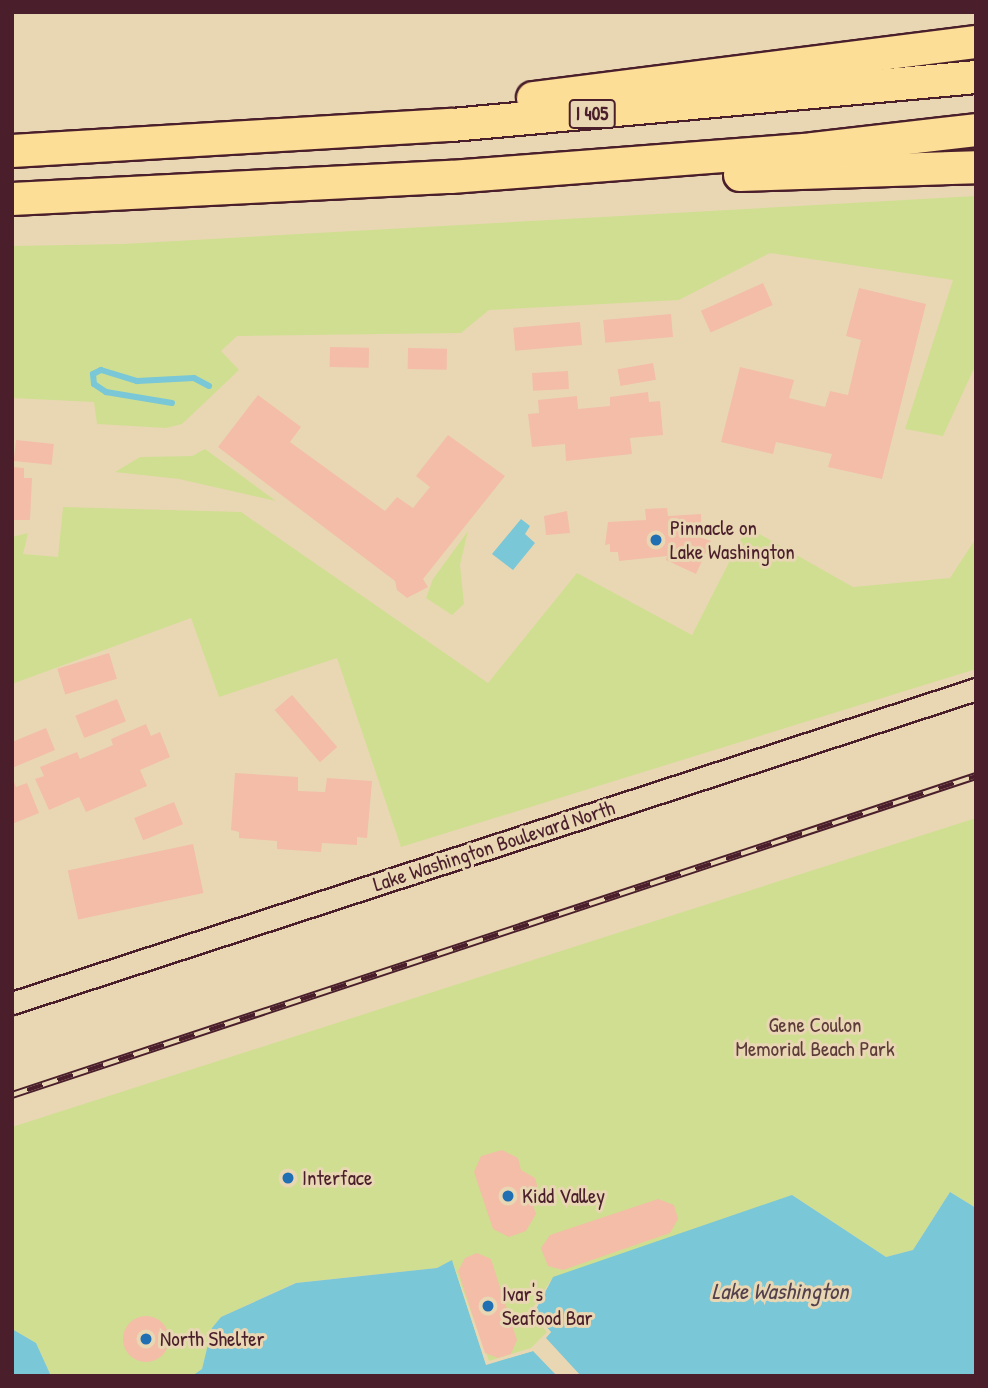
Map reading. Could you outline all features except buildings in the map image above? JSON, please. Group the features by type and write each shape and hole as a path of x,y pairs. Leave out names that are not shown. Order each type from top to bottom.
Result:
{"highway":[{"path":"208,140 976,42"},
{"name":"I 405","path":"12,151 716,104 976,77"},
{"path":"12,199 451,177 813,149 976,130"},
{"path":"451,177 767,175 976,167"}],"street":[{"name":"Lake Washington Boulevard North","path":"12,1003 976,689"}],"green space":[{"path":"976,196 976,364 943,436 905,429 953,280 770,253 679,300 489,310 461,333 237,336 221,351 239,370 182,424 166,428 97,424 94,402 12,398 12,246 122,244"},
{"path":"205,449 276,501 179,479 115,472 140,457 192,456"},
{"path":"63,507 241,512 488,683 577,573 692,635 747,527 853,587 950,578 976,538 976,669 401,847 337,658 219,697 191,618 12,684 12,537 28,533 23,554 58,557"},
{"path":"468,531 460,565 464,604 452,615 426,598 433,579"},
{"name":"Gene Coulon Memorial Beach Park","path":"976,818 976,1208 950,1192 913,1250 886,1257 792,1195 551,1332 533,1351 486,1365 452,1261 437,1268 295,1283 221,1317 212,1329 202,1369 192,1376 51,1376 36,1343 12,1329 12,1127"}],"water":[{"path":"521,519 530,526 525,534 535,543 513,570 492,554"},
{"name":"Lake Washington","path":"950,1192 976,1208 976,1376 192,1376 202,1369 212,1328 221,1317 296,1283 437,1268 452,1260 486,1364 533,1351 551,1332 533,1313 553,1277 792,1195 886,1257 913,1250"},
{"path":"12,1329 36,1343 51,1376 12,1376"}],"pier":[{"path":"452,1260 489,1361 531,1348 547,1332 530,1312 553,1277 534,1313 551,1332 546,1338 581,1376 557,1376 533,1351 486,1365"}],"waterway":[{"path":"172,403 106,392 94,384 93,374 101,370 137,381 194,378 209,386"}],"railway":[{"path":"12,1095 976,776"}],"place":[{"name":"Pinnacle on Lake Washington","path":"656,540"},
{"name":"Interface","path":"288,1178"},
{"name":"Kidd Valley","path":"508,1196"},
{"name":"Ivar's Seafood Bar","path":"488,1306"},
{"name":"North Shelter","path":"146,1339"}]}
